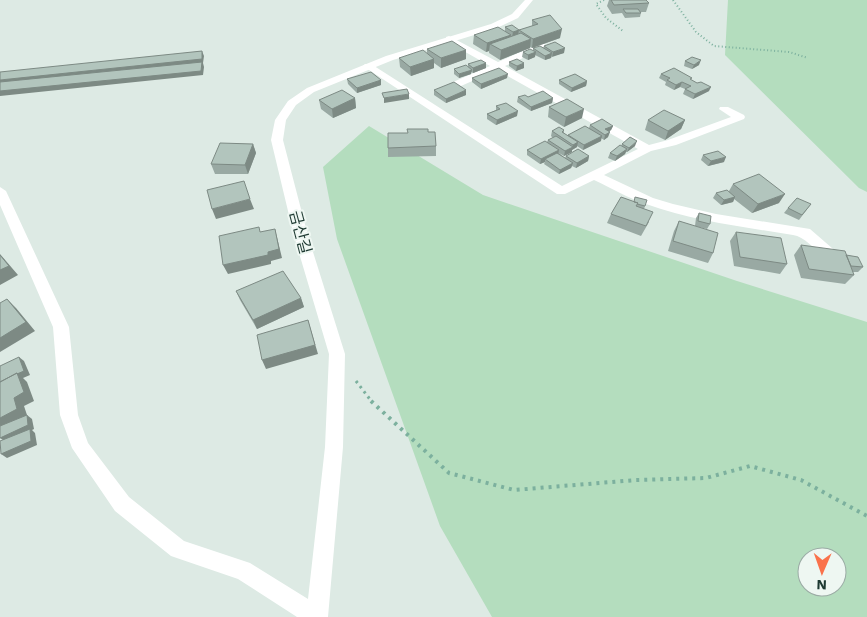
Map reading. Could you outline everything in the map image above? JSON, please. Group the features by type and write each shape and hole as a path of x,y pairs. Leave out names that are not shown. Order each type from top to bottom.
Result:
{"street":[{"name":"금산길","path":"314,617 334,447 337,354 301,236 277,140 277,128 282,115 292,103 307,92 368,66 507,20 524,8 529,0"},
{"path":"449,39 498,64 647,150"},
{"path":"457,84 498,64 542,46"},
{"path":"368,66 561,192 647,150 672,144 740,117 724,109"},
{"path":"594,176 649,201 672,208 716,218 805,232 833,255"},
{"path":"0,191 61,327 68,415 81,448 122,504 178,549 243,570 314,617"}],"path":[{"path":"604,0 596,4 606,18 623,30"},
{"path":"673,0 696,32 714,46 789,52 808,58"},
{"path":"337,354 373,404 449,473 514,490 636,480 706,478 750,466 801,480 867,516"}],"green space":[{"path":"728,0 867,0 867,192 859,188 725,55"},
{"path":"369,126 483,195 737,281 867,322 867,617 492,617 440,526 337,239 323,167"}],"building":[{"path":"611,0 646,0 649,3 614,5"},
{"path":"623,9 638,9 641,13 626,13"},
{"path":"550,15 562,29 533,39 519,30 538,24 532,20"},
{"path":"512,25 519,30 513,32 505,27"},
{"path":"498,27 511,35 487,43 474,35"},
{"path":"521,33 531,39 501,50 490,44"},
{"path":"452,41 466,50 441,58 427,49"},
{"path":"555,42 565,48 553,52 544,46"},
{"path":"540,46 552,53 545,56 533,48"},
{"path":"530,49 536,52 528,55 523,52"},
{"path":"423,50 434,59 410,67 399,58"},
{"path":"202,51 202,59 0,80 0,72"},
{"path":"692,57 701,60 694,65 685,61"},
{"path":"517,59 524,63 517,66 509,62"},
{"path":"481,60 486,63 473,68 468,64"},
{"path":"202,62 201,71 0,91 0,82"},
{"path":"466,65 472,70 459,74 454,69"},
{"path":"499,68 508,74 481,84 472,78"},
{"path":"674,68 697,83 701,82 711,87 695,94 685,89 691,86 682,82 676,85 667,80 670,78 661,74"},
{"path":"371,72 381,80 357,88 347,79"},
{"path":"575,74 587,81 572,88 559,80"},
{"path":"454,82 466,90 446,99 434,90"},
{"path":"407,89 409,94 384,98 382,93"},
{"path":"342,90 355,98 332,109 319,100"},
{"path":"543,91 553,98 531,107 518,97 525,95 528,97"},
{"path":"567,99 584,109 566,117 549,107"},
{"path":"506,103 518,111 497,120 487,114 500,109 496,106"},
{"path":"664,110 685,120 668,131 648,120"},
{"path":"602,119 613,126 605,129 610,132 605,135 590,125"},
{"path":"585,126 602,136 584,145 568,135"},
{"path":"559,127 564,130 562,132 578,142 573,145 552,131"},
{"path":"407,129 428,129 428,132 435,132 436,146 388,148 388,133 408,133"},
{"path":"556,136 573,147 565,151 548,140"},
{"path":"630,137 637,141 629,148 622,144"},
{"path":"545,141 559,150 541,159 527,150"},
{"path":"220,143 253,144 245,165 211,164"},
{"path":"620,145 627,149 617,156 610,153"},
{"path":"578,149 589,156 577,163 566,156"},
{"path":"718,151 726,157 711,161 703,155"},
{"path":"557,153 573,163 560,170 545,159"},
{"path":"759,174 785,194 758,204 733,184"},
{"path":"244,181 250,199 212,209 207,190"},
{"path":"727,190 735,197 724,200 716,193"},
{"path":"621,197 638,203 636,206 653,212 646,226 611,214"},
{"path":"635,197 647,200 645,206 634,202"},
{"path":"797,198 811,204 802,215 788,208"},
{"path":"699,213 711,216 710,224 698,221"},
{"path":"679,221 718,233 713,253 673,241"},
{"path":"259,227 260,232 275,229 279,249 268,252 268,255 223,265 219,236"},
{"path":"736,232 781,238 787,264 740,257"},
{"path":"801,245 845,251 854,275 809,269"},
{"path":"0,255 9,266 0,270"},
{"path":"846,255 858,257 863,267 851,266"},
{"path":"283,271 301,298 253,320 236,291"},
{"path":"7,299 26,322 0,338 0,303"},
{"path":"308,320 315,345 262,360 257,335"},
{"path":"19,357 24,371 0,382 0,366"},
{"path":"17,373 24,392 14,398 17,409 0,418 0,382"},
{"path":"27,415 28,425 0,438 0,426"},
{"path":"30,429 31,441 1,454 0,441"}]}
